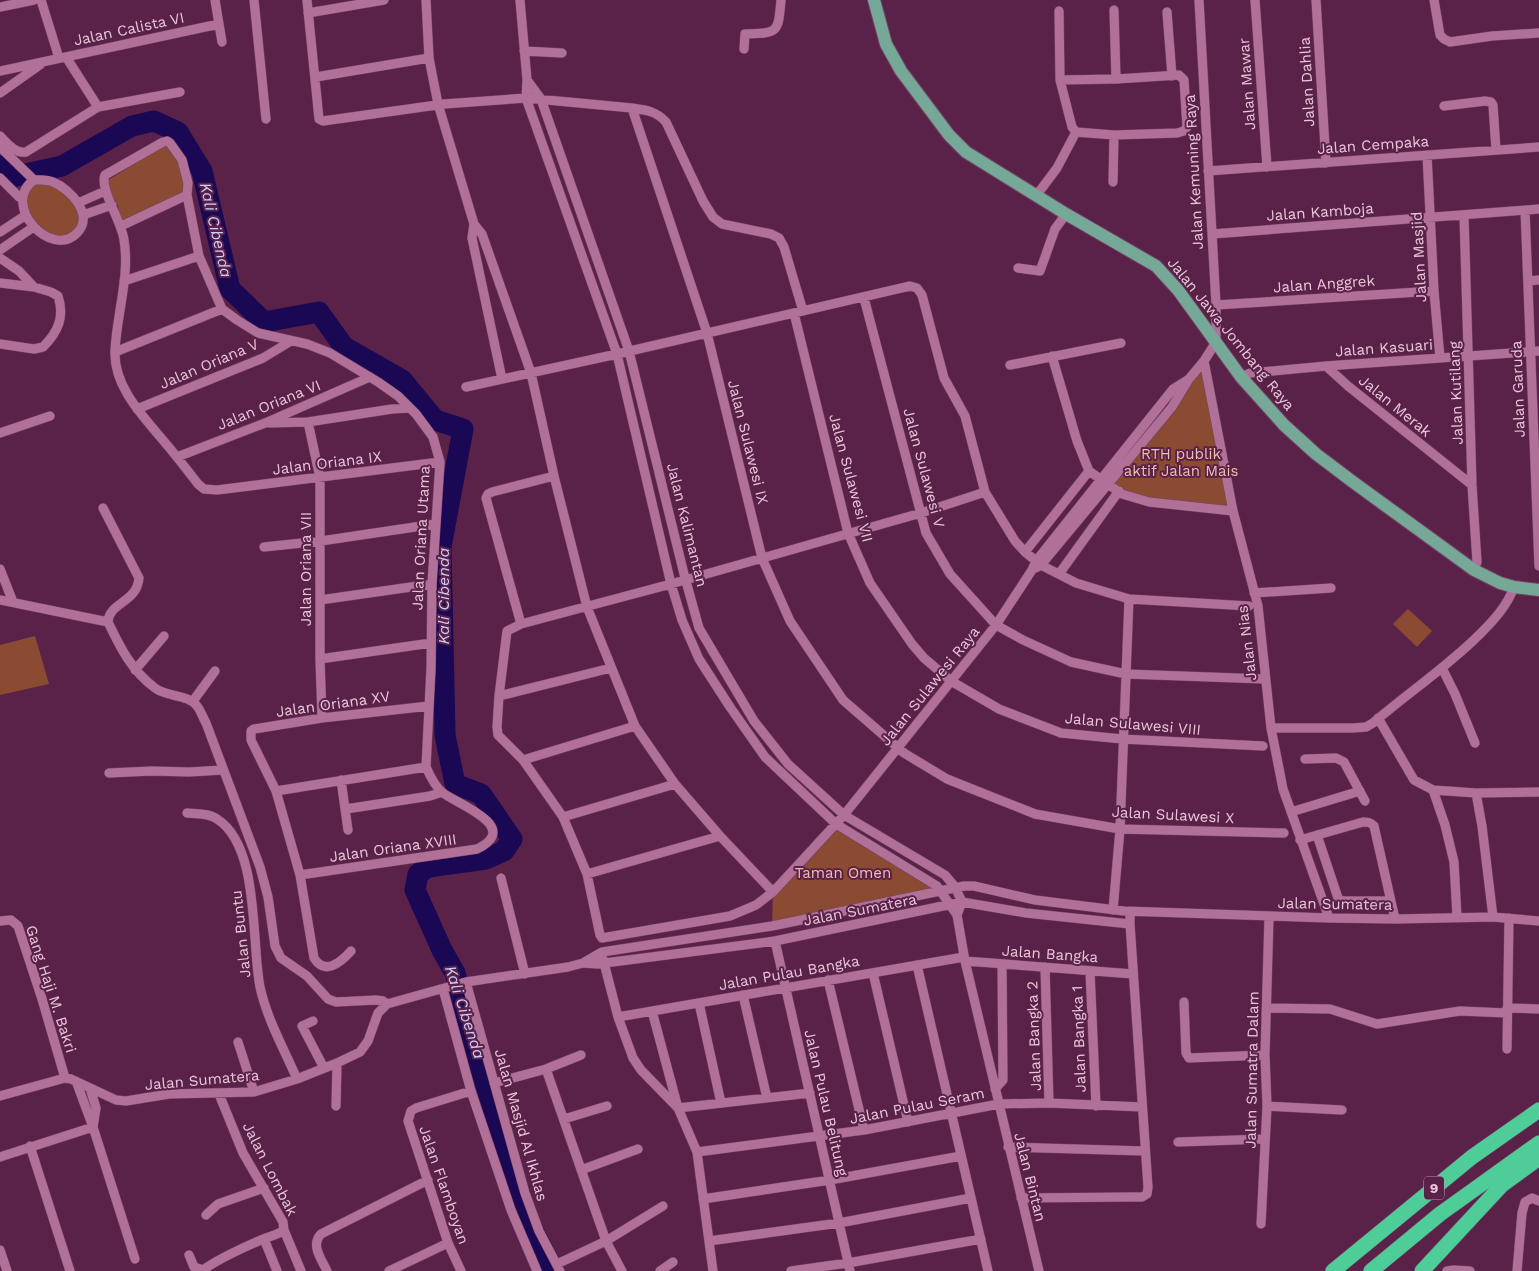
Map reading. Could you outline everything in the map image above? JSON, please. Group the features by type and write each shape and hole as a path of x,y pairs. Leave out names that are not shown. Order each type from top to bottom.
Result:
{"highway":[{"name":"9","path":"1333,1271 1472,1157 1539,1110"},
{"name":"9","path":"1371,1271 1440,1214 1539,1143"},
{"path":"1417,1271 1502,1186 1539,1158"},
{"path":"1422,1271 1436,1254"}],"main road":[{"name":"Jalan Jawa Jombang Raya","path":"874,0 886,44 901,71 950,135 966,152 1036,196 1156,266 1178,290 1241,377 1284,425 1316,454 1474,570 1500,583 1539,590"}],"street":[{"path":"0,7 34,0"},
{"path":"41,0 63,58 98,107"},
{"path":"215,0 222,42"},
{"path":"254,0 266,119"},
{"path":"307,0 319,119 323,121 438,104 526,98 648,110 658,114 666,122 703,201 713,217 722,224 771,234 779,238 784,247 804,311"},
{"path":"308,13 384,0"},
{"path":"426,0 429,58 438,104 474,224 482,234 531,373 554,476 587,607 635,726 676,784 720,836 773,892"},
{"name":"Jalan Kalimantan","path":"520,0 527,80 526,98 617,354 671,584 682,620 700,659 730,707 765,757 836,824 932,882 941,891"},
{"path":"744,49 745,34 763,34 773,31 779,24 781,0"},
{"name":"Jalan Kemuning Raya","path":"1199,0 1216,305 1216,342"},
{"name":"Jalan Mawar","path":"1255,0 1267,167"},
{"name":"Jalan Dahlia","path":"1316,0 1326,163"},
{"path":"1434,0 1438,28 1444,39 1450,42 1492,36 1539,33"},
{"path":"1114,10 1116,79"},
{"path":"1059,11 1060,80 1072,127 1076,132 1114,135 1177,133 1186,129 1184,80 1179,76 1060,80"},
{"path":"1167,12 1172,76"},
{"name":"Jalan Calista VI","path":"0,71 219,24"},
{"path":"524,51 562,53"},
{"path":"316,77 429,58"},
{"name":"Jalan Calista VI","path":"0,93 46,61"},
{"name":"Jalan Kalimantan","path":"527,80 541,99 629,351 699,628 754,721 788,764 844,815 945,875 955,888"},
{"path":"0,136 10,146 22,153 33,149 98,107 180,92"},
{"path":"1444,106 1485,101 1491,102 1493,105 1496,150"},
{"name":"Jalan Sulawesi IX","path":"632,108 707,333 762,558 790,620 843,700 897,748"},
{"path":"1036,196 1057,168 1076,132"},
{"path":"1113,182 1114,135"},
{"path":"115,352 222,309 199,256 187,195 188,183 182,160 174,146 167,141 105,175 103,181 105,191 121,226 124,240 124,281 115,352 118,371 126,392 137,409 177,457"},
{"path":"0,147 34,180"},
{"name":"Jalan Cempaka","path":"1208,171 1539,147"},
{"name":"Jalan Masjid","path":"1426,155 1440,358"},
{"path":"0,178 19,197"},
{"path":"34,180 54,182 64,188 78,203 83,215 82,226 78,232 67,239 50,238 32,228 23,217 19,207 19,197 24,186 34,180"},
{"path":"78,203 105,191"},
{"path":"121,226 187,195"},
{"path":"83,215 112,205"},
{"name":"Jalan Garuda","path":"1525,210 1528,281 1535,351 1539,566"},
{"name":"Jalan Kamboja","path":"1212,234 1539,210"},
{"path":"1018,268 1040,272 1055,229 1066,214"},
{"name":"Jalan Kutilang","path":"1464,215 1472,485 1477,562 1474,570"},
{"path":"0,232 23,217"},
{"path":"474,224 472,238 502,379"},
{"path":"0,250 32,228"},
{"path":"124,281 199,256"},
{"path":"0,258 19,271 34,287"},
{"path":"1528,281 1539,280"},
{"path":"0,283 34,287 51,292 58,296 62,313 56,331 43,347 38,349 0,344"},
{"path":"466,387 910,286 917,288 922,294 944,378 965,416 985,492 1015,541 1037,565 1076,583 1129,599 1249,606"},
{"name":"Jalan Anggrek","path":"1216,305 1434,291"},
{"name":"Jalan Sulawesi V","path":"864,298 926,533 950,574 996,625 1022,640 1071,662 1126,674 1265,679"},
{"name":"Jalan Oriana Utama","path":"222,309 258,332 308,344 330,353 370,377 398,396 433,437 440,462 432,584 432,643 426,767"},
{"name":"Jalan Sulawesi VII","path":"794,313 848,533 870,583 890,612 924,658 951,682"},
{"name":"Jalan Oriana V","path":"137,409 263,358 291,341"},
{"path":"1037,565 1109,484 1172,407 1188,379 1204,361 1216,342"},
{"path":"1010,365 1121,343"},
{"name":"Jalan Kasuari","path":"1241,377 1250,373 1326,366 1535,351"},
{"path":"1052,356 1077,441 1089,471 1122,494 1149,502 1233,511"},
{"name":"Jalan Nias","path":"1204,361 1233,511 1258,606 1271,728 1283,789 1329,918"},
{"name":"Jalan Merak","path":"1326,366 1348,386 1472,485"},
{"name":"Jalan Oriana VI","path":"177,457 265,423 370,377"},
{"path":"1037,565 1100,478 1172,389 1188,379"},
{"path":"265,423 308,422 410,408"},
{"path":"0,433 50,416"},
{"name":"Jalan Oriana VII","path":"308,422 320,478 320,659 322,718"},
{"name":"Jalan Oriana IX","path":"177,457 204,489 217,490 440,462"},
{"path":"1025,552 1089,471"},
{"path":"521,624 486,498 492,492 554,476"},
{"path":"1059,574 1119,491"},
{"path":"720,836 587,874 563,817 523,760 498,735 499,696 506,634 509,629 521,624 686,580 921,513 985,492"},
{"path":"103,508 139,578 138,587 134,594 112,611 108,617 108,622 134,670 156,689 195,704 206,724 260,868 268,897 275,946 281,958 307,976 328,999 336,1002 376,1000 388,1004"},
{"path":"264,548 435,524"},
{"name":"Jalan Sulawesi Raya","path":"587,874 602,938 730,916 756,905 773,892 785,876 844,815 996,625 1037,565"},
{"path":"0,569 13,602"},
{"path":"320,600 432,584"},
{"path":"1271,728 1353,728 1366,726 1455,658 1505,605 1514,587"},
{"path":"1254,593 1331,588"},
{"path":"1113,910 1120,829 1122,739 1129,599"},
{"path":"0,600 108,622"},
{"path":"134,670 164,636"},
{"path":"320,659 432,643"},
{"path":"499,696 611,668"},
{"path":"1442,668 1475,742"},
{"path":"195,704 215,671"},
{"name":"Jalan Sulawesi VIII","path":"951,682 998,709 1061,733 1122,739 1264,746"},
{"name":"Jalan Oriana XV","path":"276,792 251,740 251,731 254,729 322,718 429,706"},
{"path":"1378,718 1414,780 1433,790 1476,793 1539,792"},
{"path":"523,760 635,726"},
{"name":"Jalan Sulawesi X","path":"897,748 947,780 1035,814 1120,829 1284,833"},
{"path":"1305,760 1336,758 1344,762 1365,801"},
{"path":"346,809 430,796 442,792 431,780 426,767 276,792 300,876 314,958 317,964 323,967 341,962 351,951"},
{"path":"109,772 223,770"},
{"path":"341,780 348,830"},
{"path":"563,817 676,784"},
{"path":"1290,812 1360,790"},
{"path":"1433,790 1445,825 1454,862 1457,917"},
{"name":"Jalan Oriana XVIII","path":"300,876 468,851 488,844 493,837 492,829 486,819 442,792"},
{"path":"1476,793 1493,917"},
{"name":"Jalan Buntu","path":"187,813 211,816 217,819 235,837 253,900 256,965 268,1017 297,1079"},
{"path":"1300,840 1363,822 1372,824 1395,919"},
{"path":"1317,835 1338,898 1342,901 1391,901"},
{"path":"501,878 525,974"},
{"name":"Jalan Sumatera","path":"65,1078 76,1081 116,1100 126,1101 169,1094 254,1092 297,1079 360,1052 368,1040 378,1013 388,1004 463,983 568,967 583,963 602,952 772,926 964,886 974,886 1035,900 1130,912 1269,917 1395,919 1493,917 1539,920"},
{"path":"955,888 962,902"},
{"path":"941,891 948,904 958,915"},
{"name":"Jalan Sumatera","path":"583,963 597,964 776,941 962,902 1026,913 1130,924"},
{"name":"Jalan Bintan","path":"962,902 958,915 965,959 1008,1147 1039,1271"},
{"path":"1021,1198 1142,1196 1148,1190 1130,912"},
{"name":"Jalan Sumatra Dalam","path":"1262,1224 1267,1106 1265,1055 1269,917"},
{"path":"1507,1049 1509,918"},
{"name":"Gang Haji M. Bakri","path":"0,921 11,920 18,926 65,1078"},
{"name":"Jalan Pulau Belitung","path":"776,941 849,1267"},
{"path":"602,952 618,1017 636,1063 678,1108"},
{"name":"Jalan Bangka","path":"965,959 1045,968 1133,974"},
{"name":"Jalan Pulau Bangka","path":"618,1017 917,965 965,959"},
{"path":"995,1089 1003,1080 1002,964"},
{"path":"917,965 988,1271"},
{"name":"Jalan Bangka 2","path":"1045,968 1049,1103"},
{"name":"Jalan Bangka 1","path":"1090,971 1096,1106"},
{"path":"873,973 908,1122"},
{"path":"828,980 864,1130"},
{"name":"Jalan Masjid Al Ikhlas","path":"463,983 525,1193 539,1231 558,1268"},
{"path":"444,988 471,1091 511,1210 537,1271"},
{"path":"743,995 767,1098"},
{"path":"1184,1002 1186,1053 1190,1058 1265,1055"},
{"path":"699,1003 721,1103"},
{"path":"1267,1008 1330,1009 1377,1024 1460,1011 1539,1010"},
{"path":"652,1011 678,1108 697,1152 714,1271"},
{"path":"313,1021 302,1026 324,1068"},
{"path":"238,1042 254,1092"},
{"path":"494,1083 546,1069 581,1054"},
{"path":"336,1106 337,1063"},
{"path":"546,1069 606,1241 622,1271"},
{"path":"0,1096 65,1078"},
{"path":"76,1081 135,1259"},
{"path":"90,1088 96,1108 92,1127"},
{"name":"Jalan Flamboyan","path":"461,1271 448,1243 409,1126 409,1116 411,1111 416,1108 471,1091"},
{"path":"678,1108 810,1093"},
{"name":"Jalan Lombak","path":"219,1094 243,1153 284,1222 284,1230 301,1271"},
{"name":"Jalan Pulau Seram","path":"697,1152 820,1137 999,1104 1049,1103 1142,1107"},
{"path":"564,1119 607,1106"},
{"path":"1267,1106 1342,1110"},
{"path":"0,1157 92,1127"},
{"path":"1178,1142 1265,1139"},
{"path":"30,1146 70,1271"},
{"path":"1008,1147 1144,1151"},
{"path":"581,1170 638,1149"},
{"path":"703,1199 830,1180 961,1156"},
{"path":"326,1271 316,1249 316,1242 320,1234 428,1180"},
{"path":"206,1215 218,1204 264,1188"},
{"path":"709,1241 840,1222 971,1198"},
{"path":"1517,1271 1522,1213 1525,1202 1532,1198 1539,1201"},
{"path":"558,1268 664,1206"},
{"path":"189,1255 194,1267 203,1270 212,1263 284,1230"},
{"path":"264,1238 277,1271"},
{"path":"791,1271 849,1267 981,1239"},
{"path":"389,1271 448,1243"},
{"path":"0,1250 7,1271"},
{"path":"660,1271 673,1262"},
{"path":"1452,1270 1470,1271"}],"green space":[{"path":"167,143 181,167 185,194 122,223 118,206 105,182"},
{"path":"34,181 64,188 81,211 78,232 60,240 27,223 27,184"},
{"name":"RTH publik aktif Jalan Mais","path":"1204,361 1233,511 1149,502 1109,484"},
{"path":"1408,609 1432,631 1417,647 1393,624"},
{"path":"35,636 49,684 0,695 0,645"},
{"name":"Taman Omen","path":"836,824 941,891 772,926 773,892"}],"waterway":[{"name":"Kali Cibenda","path":"0,166 12,177 62,166 132,126 154,121 178,132 202,171 230,289 264,322 319,312 344,347 402,380 435,420 463,429 441,547 445,735 455,784 481,794 512,839 504,851 486,859 428,867 418,874 415,890 442,950 455,973 480,1066 527,1219 554,1271"}]}
